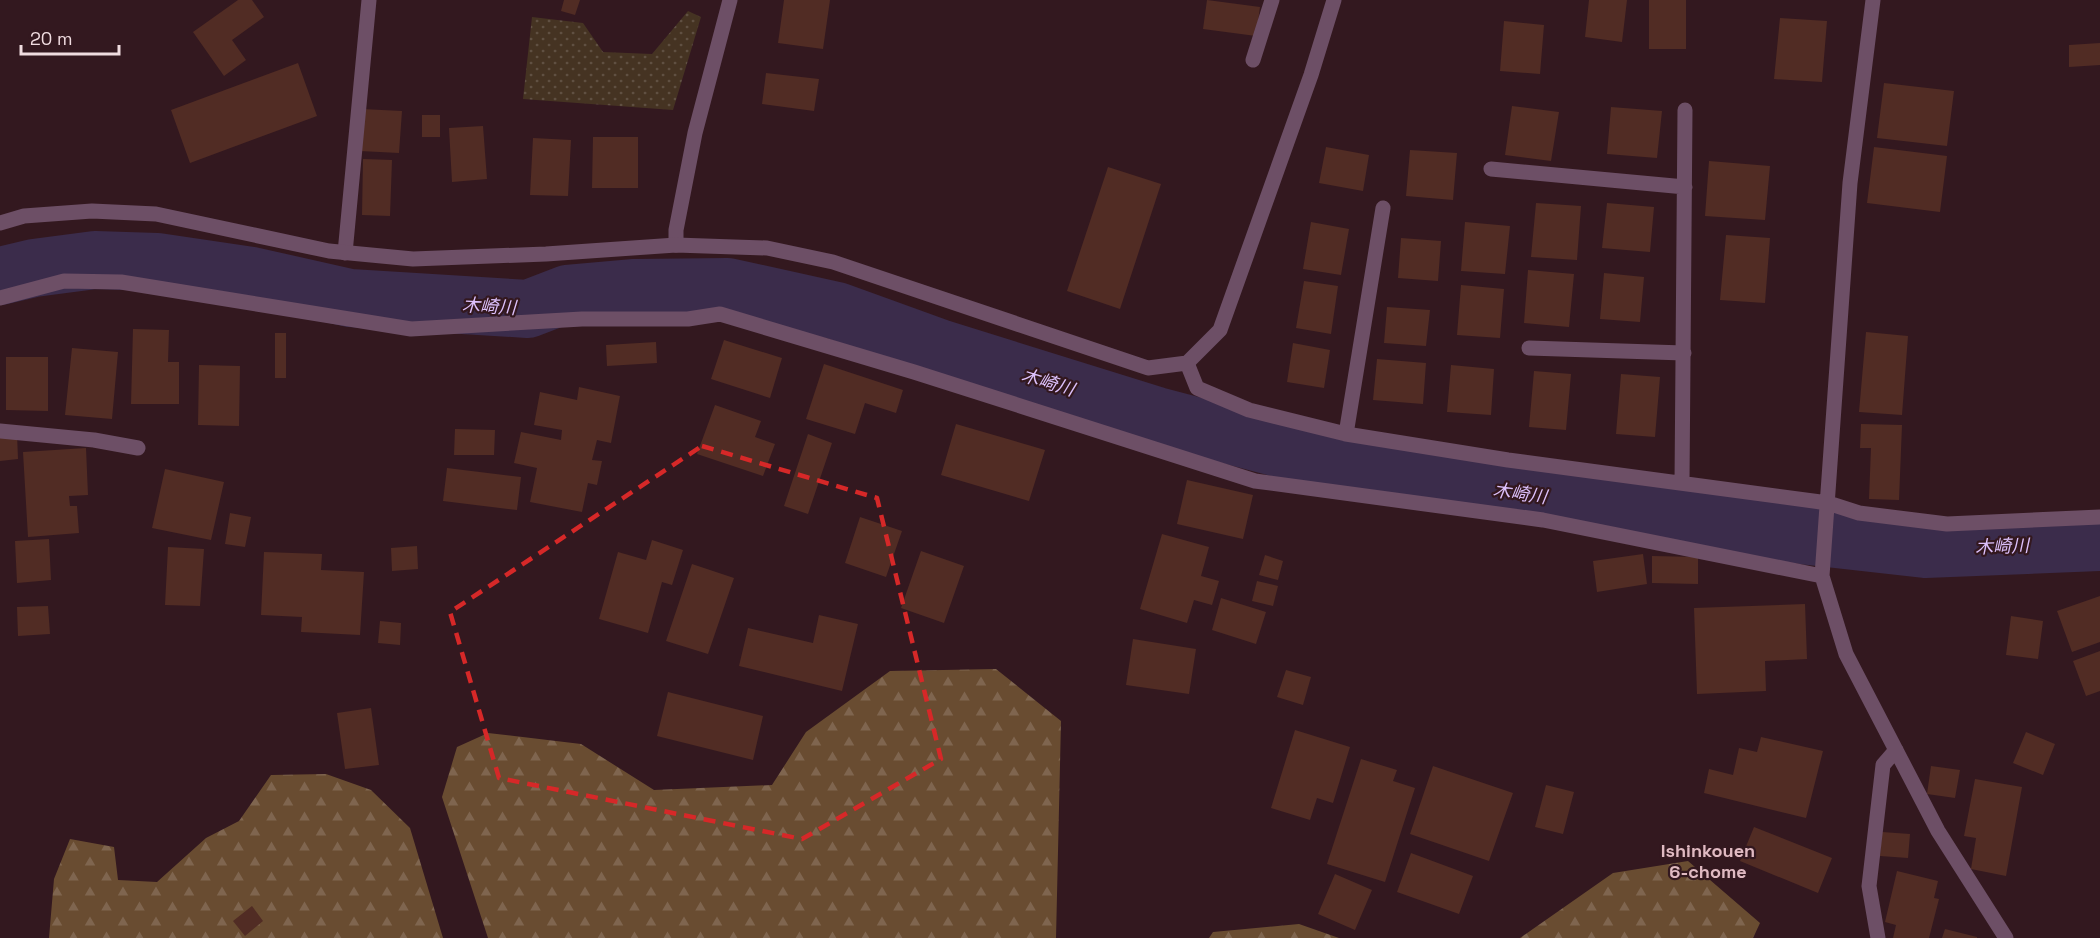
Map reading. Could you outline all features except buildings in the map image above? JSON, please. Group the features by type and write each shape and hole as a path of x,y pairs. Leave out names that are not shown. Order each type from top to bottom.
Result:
{"street":[{"path":"345,253 369,0"},
{"path":"676,244 676,230 695,133 730,0"},
{"path":"1253,60 1272,0"},
{"path":"0,223 24,216 92,211 156,214 329,251 413,259 546,254 676,244 767,248 833,262 1148,368 1187,363 1220,330 1311,75 1334,0"},
{"path":"1873,0 1850,183 1822,576 1846,654 1938,831 2006,938"},
{"path":"1682,483 1685,110"},
{"path":"1491,169 1685,187"},
{"path":"1346,434 1383,208"},
{"path":"0,298 64,281 121,282 411,329 582,319 688,318 720,314 914,372 1255,481 1543,520 1822,576"},
{"path":"1528,348 1684,353"},
{"path":"1187,363 1197,388 1249,410 1346,434 1508,460 1828,503 1859,513 1947,524 2100,517"},
{"path":"0,431 94,440 138,448"},
{"path":"1878,938 1869,886 1883,765 1896,750"}],"highlighted area":[{"path":"702,446 877,498 941,759 802,839 499,778 450,612"}],"green space":[{"path":"996,669 1061,721 1056,938 488,938 442,797 457,747 488,733 581,744 654,790 772,785 806,732 890,671"},
{"path":"326,774 371,790 410,828 443,938 49,938 54,879 70,839 114,847 118,880 157,882 206,838 239,821 271,775"},
{"path":"1688,861 1760,923 1753,938 1520,938 1613,873"},
{"path":"1299,924 1339,938 1209,938 1213,932"}],"shaded area":[{"path":"688,11 701,17 673,110 523,99 532,17 583,23 603,52 652,54"}],"waterway":[{"name":"木崎川","path":"0,276 34,268 95,260 157,262 252,276 350,298 528,309 567,294 635,288 728,287 837,311 942,349 1157,416 1358,469 1809,536 1925,549 2100,542"}],"district":[{"name":"Ishinkouen 6-chome","path":"1708,860"}]}
